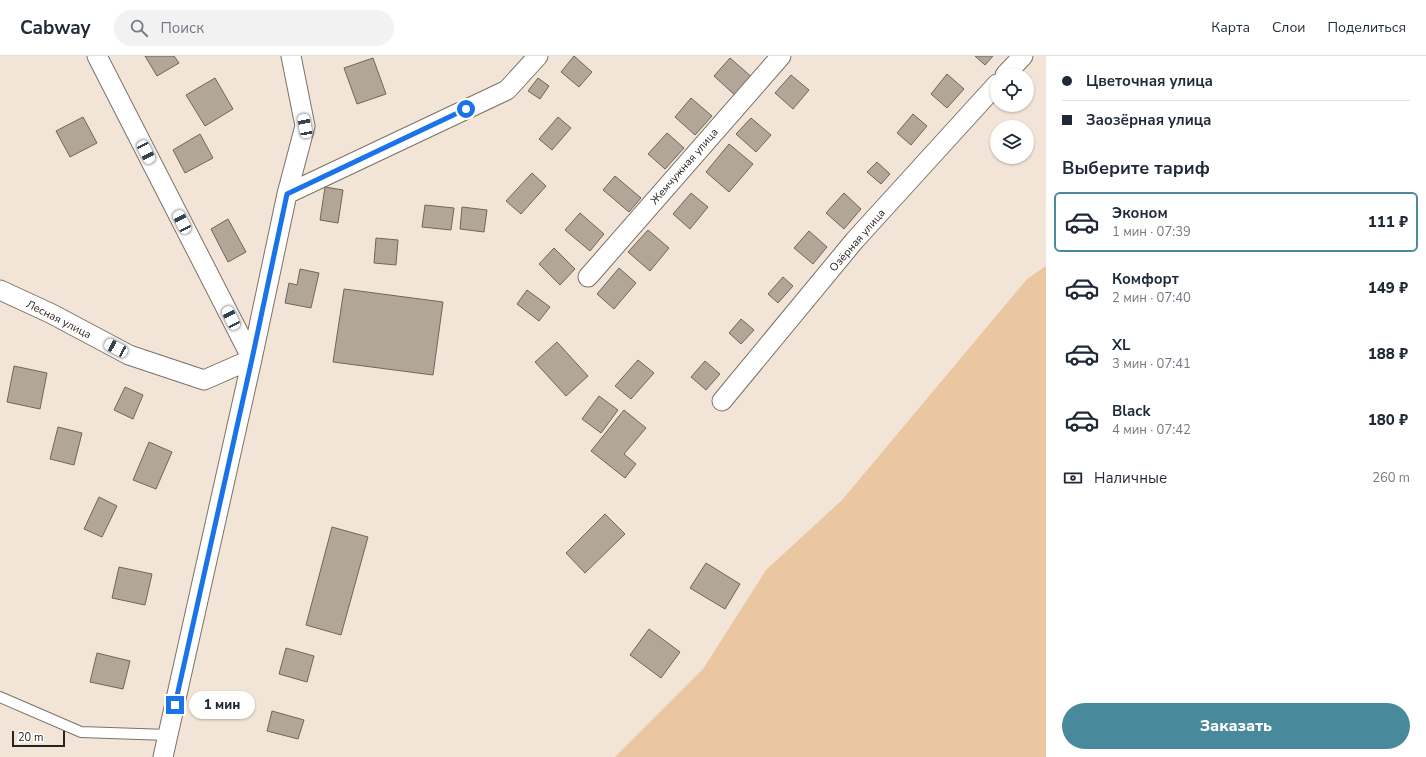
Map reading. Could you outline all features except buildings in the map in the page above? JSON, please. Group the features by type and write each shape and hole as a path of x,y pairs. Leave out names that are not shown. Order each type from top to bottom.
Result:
{"street":[{"path":"97,56 252,359"},
{"path":"163,757 252,359 287,194 305,126 291,56"},
{"path":"287,194 507,90 538,56"},
{"name":"Жемчужная улица","path":"588,277 781,56"},
{"path":"1012,68 1023,56"},
{"name":"Озёрная улица","path":"722,401 855,240 990,92"},
{"name":"Лесная улица","path":"0,290 52,314 129,355 204,380 252,359"}],"lane":[{"path":"0,697 80,732 168,735"}],"shaded area":[{"path":"1046,266 1046,757 615,757 703,669 766,570 842,500 1027,279"}],"route":[{"path":"175,705 287,194 466,109"}]}
